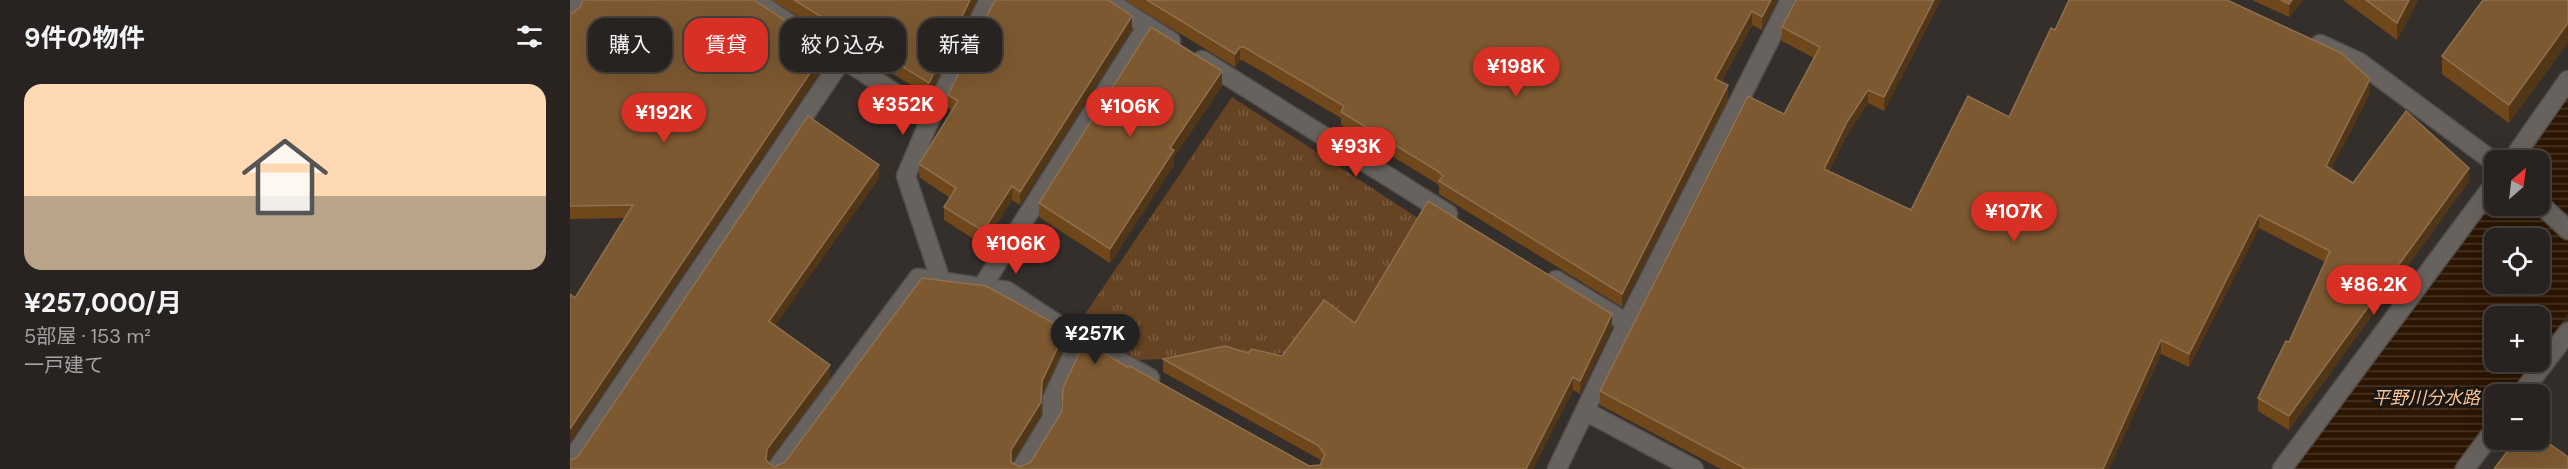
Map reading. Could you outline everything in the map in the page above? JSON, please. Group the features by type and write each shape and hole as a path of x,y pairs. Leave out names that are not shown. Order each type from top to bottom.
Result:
{"street":[{"path":"570,16 575,0"},
{"path":"754,0 782,18"},
{"path":"941,281 906,176 931,117 989,0"},
{"path":"1106,0 1459,220"},
{"path":"1557,469 1627,322 1790,0"},
{"path":"982,288 1147,26"},
{"path":"2308,38 2359,62 2484,155"},
{"path":"570,462 834,72"},
{"path":"864,72 931,117"},
{"path":"2519,150 2568,80"},
{"path":"2282,469 2484,197"},
{"path":"2550,213 2568,230"},
{"path":"1538,268 1627,322"},
{"path":"776,469 918,278 1007,291 1080,339 1161,384"},
{"path":"2529,384 2568,332"},
{"path":"1021,469 1052,418 1052,399 1080,339"},
{"path":"1585,411 1694,469"},
{"path":"2465,469 2484,443"}],"green space":[{"path":"1232,97 1421,220 1338,351 1139,360 1079,323"}],"water":[{"name":"平野川分水路","path":"2568,97 2568,314 2550,339 2550,306 2484,306 2484,372 2526,372 2516,384 2484,384 2484,428 2454,469 2294,469 2484,211 2484,216 2550,216 2550,150 2528,150"}],"building":[{"path":"582,0 754,0 781,18 780,72 811,72 570,429 570,294 575,298 633,205 570,206 570,13 581,6"},
{"path":"794,0 970,0 961,18 918,18 918,72 934,72 929,83 906,69 906,18 823,18"},
{"path":"995,0 1108,0 1132,16 1020,192 1012,186 983,231 944,207 956,188 919,164 958,101 948,95 959,72 1002,72 1002,18 986,18"},
{"path":"1147,0 1771,0 1762,17 1752,11 1715,79 1728,85 1622,294 1439,181 1443,176 1436,170 1341,112 1344,106 1244,47 1240,47 1235,54"},
{"path":"1796,0 1934,0 1884,97 1868,90 1847,122 1824,169 1911,210 1968,96 2009,117 2051,28 2055,30 2069,0 2227,0 2341,53 2370,79 2326,166 2353,183 2406,111 2469,168 2289,416 2258,398 2286,341 2289,342 2330,251 2259,215 2189,354 2161,340 2103,469 1746,469 1600,391 1748,96 1784,114 1820,47 1782,27"},
{"path":"2366,0 2409,0 2397,23"},
{"path":"2483,0 2568,0 2568,23 2509,105 2442,56"},
{"path":"1151,27 1222,71 1170,148 1174,150 1110,249 1039,203"},
{"path":"808,116 879,165 769,321 830,365 767,449 766,460 774,467 785,462 922,278 986,286 1066,330 1042,381 1041,402 1011,450 1011,462 1020,467 1031,462 1062,411 1063,388 1085,341 1127,367 1130,366 1309,466 1320,465 1325,455 1319,446 1163,359 1225,346 1248,353 1252,349 1282,356 1324,300 1355,323 1428,201 1612,314 1580,381 1573,377 1526,469 570,469 570,459 579,455"},
{"path":"2550,444 2568,457 2568,469 2494,469 2508,450 2550,450"}]}
